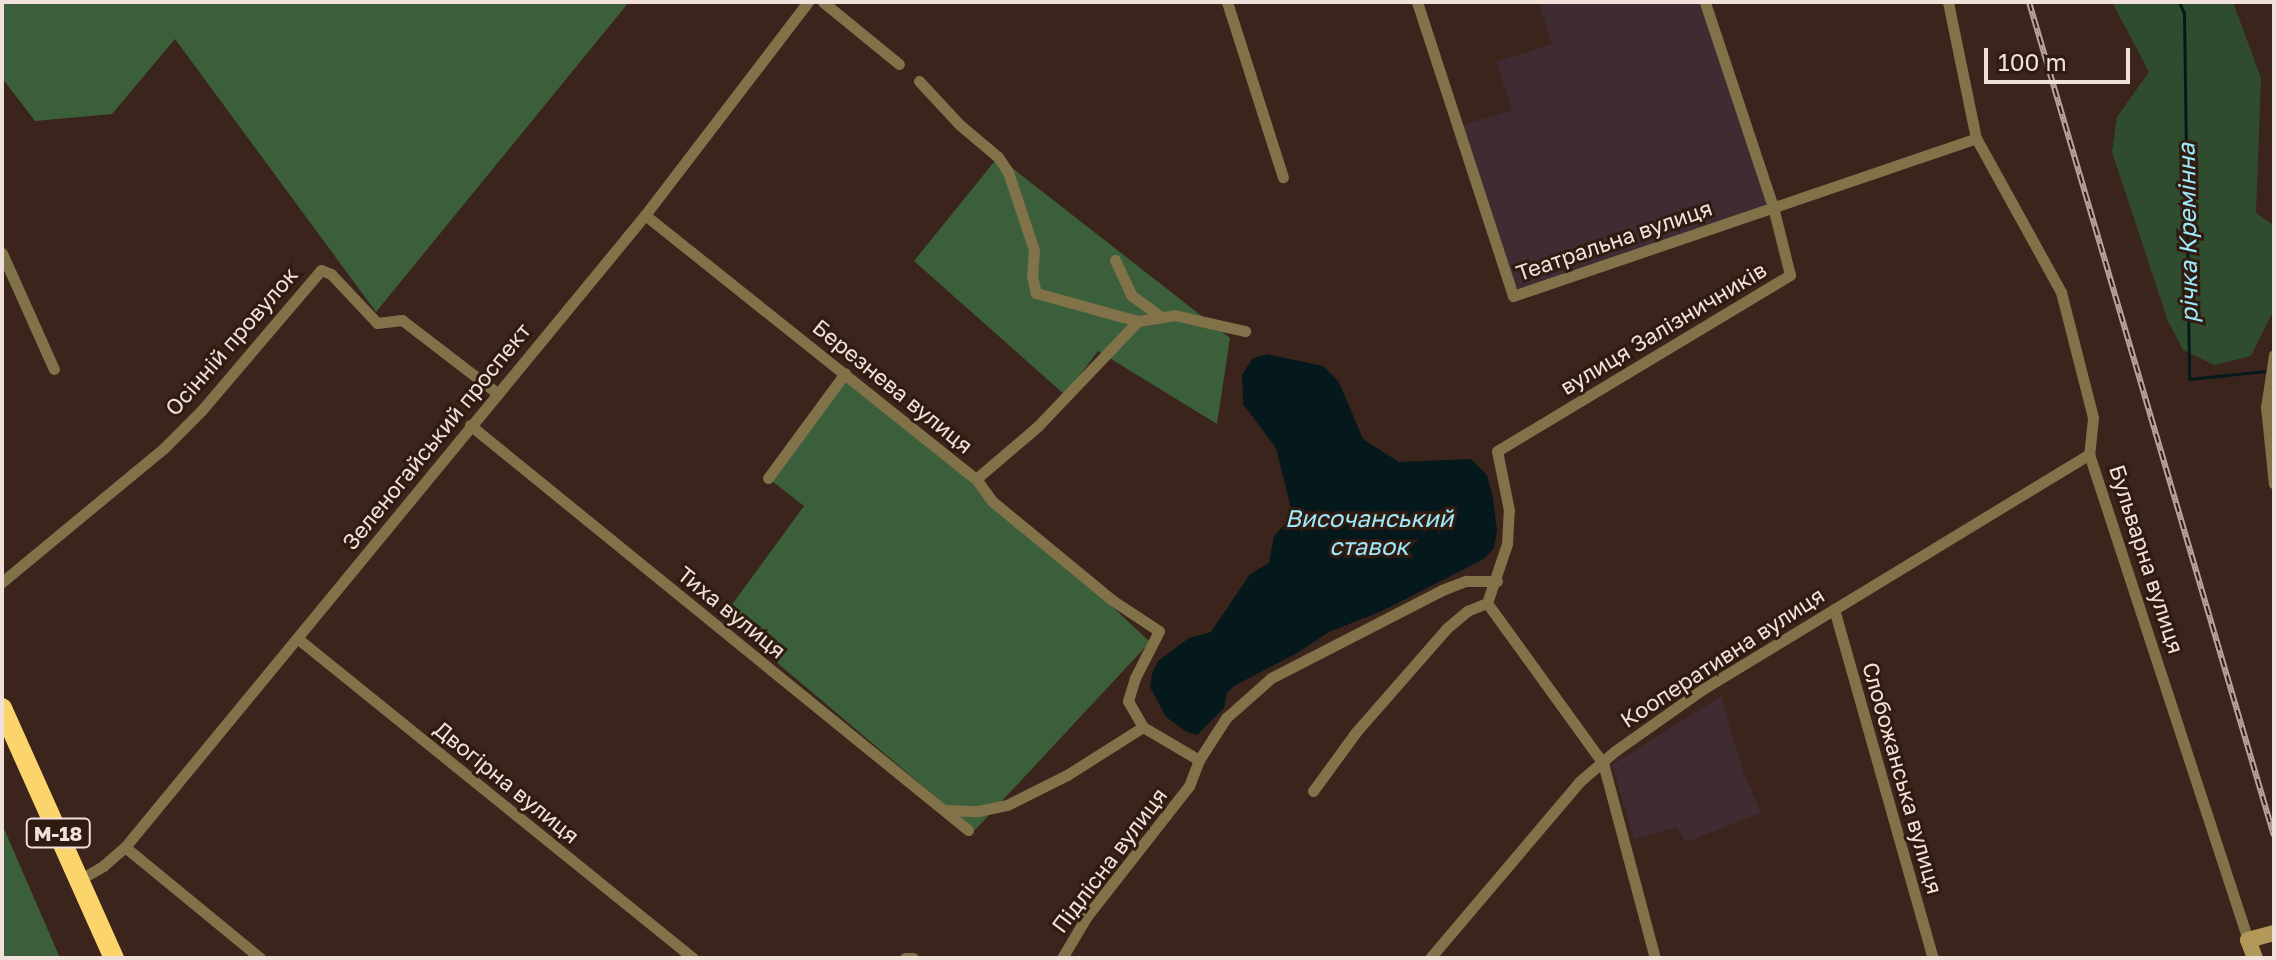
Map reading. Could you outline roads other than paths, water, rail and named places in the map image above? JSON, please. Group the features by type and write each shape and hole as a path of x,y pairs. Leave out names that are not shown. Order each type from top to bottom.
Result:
{"highway":[{"name":"М-18","path":"2,708 114,958"}],"street":[{"name":"Зеленогайський проспект","path":"79,880 103,866 125,847 496,392 645,215 808,2"},
{"path":"823,2 899,64"},
{"path":"1227,2 1283,177"},
{"name":"Театральна вулиця","path":"1417,2 1513,296 1976,138"},
{"path":"1705,2 1773,207"},
{"name":"Бульварна вулиця","path":"1948,2 1976,138 2061,292 2093,418 2089,454 2255,958"},
{"path":"919,81 960,125 998,157 1008,172 1034,250 1032,276 1036,293 1138,321 1174,315 1245,331"},
{"name":"вулиця Залізничників","path":"1497,581 1507,544 1509,510 1497,451 1790,275 1773,207"},
{"name":"Березнева вулиця","path":"645,215 976,479 1038,426 1138,321"},
{"path":"2,253 54,369"},
{"path":"1115,260 1131,295 1160,316"},
{"name":"Осінній провулок","path":"2,582 164,448 201,411 321,270 331,274 377,323 402,320 496,392"},
{"path":"2271,365 2266,407 2274,484"},
{"path":"768,478 845,373"},
{"name":"Тиха вулиця","path":"470,425 968,830"},
{"name":"Кооперативна вулиця","path":"1430,958 1579,782 1603,763 1703,689 2089,454"},
{"path":"976,479 992,501 1112,600 1159,631 1135,678 1128,701 1143,727 1199,760"},
{"name":"Підлісна вулиця","path":"1062,958 1087,916 1189,786 1199,760 1226,718 1271,678 1442,590 1466,581 1497,581"},
{"path":"1313,791 1356,732 1447,628 1467,611 1487,603 1497,581"},
{"path":"1487,603 1603,763 1655,958"},
{"name":"Слобожанська вулиця","path":"1834,609 1933,958"},
{"name":"Двогірна вулиця","path":"297,638 693,958"},
{"path":"945,810 978,811 1007,805 1067,775 1143,727"},
{"path":"125,847 260,958"},
{"path":"2248,940 2274,933"},
{"path":"905,958 913,958"}],"water":[{"name":"Височанський ставок","path":"1267,354 1323,366 1339,382 1363,439 1399,462 1471,459 1487,475 1493,498 1497,531 1494,548 1484,559 1382,611 1329,632 1299,652 1234,686 1227,693 1224,708 1197,735 1187,732 1166,717 1150,687 1152,673 1159,660 1189,638 1211,632 1250,574 1269,563 1274,536 1293,516 1276,448 1243,404 1242,375 1252,359"}],"waterway":[{"name":"річка Кремінна","path":"2179,2 2184,13 2189,379 2266,371"}],"railway":[{"path":"2029,2 2274,836"}]}
